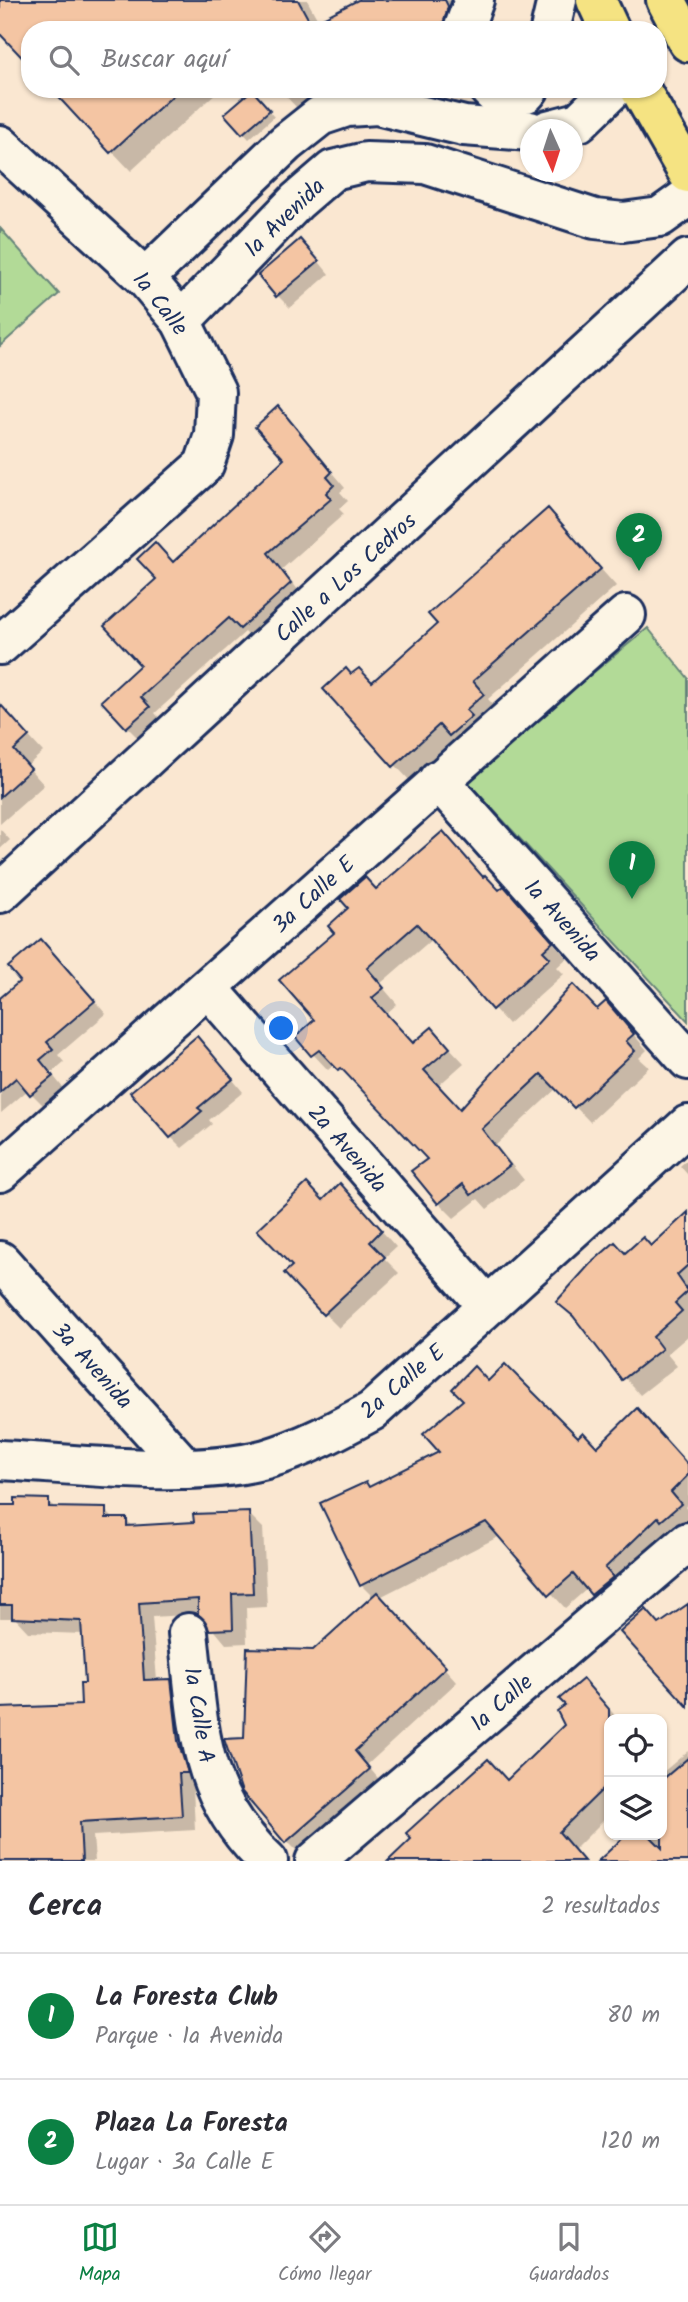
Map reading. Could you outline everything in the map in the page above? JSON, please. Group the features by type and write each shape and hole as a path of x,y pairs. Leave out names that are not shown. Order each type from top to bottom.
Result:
{"main road":[{"path":"596,0 606,21"},
{"path":"666,0 688,42"},
{"path":"645,98 688,173"}],"street":[{"path":"466,21 474,0"},
{"path":"552,21 557,0"},
{"path":"582,119 604,98"},
{"path":"145,278 286,143 320,116 347,107 377,105 464,126 520,130"},
{"name":"1a Calle","path":"0,145 145,278 181,321 216,392 214,435 204,465 0,645"},
{"name":"1a Avenida","path":"181,321 297,201 333,170 366,162 425,163 595,219 623,222 660,217 688,197"},
{"name":"Calle a Los Cedros","path":"0,893 688,259"},
{"name":"3a Calle E","path":"0,1172 209,989 438,780 626,615"},
{"name":"1a Avenida","path":"438,780 688,1060"},
{"name":"2a Avenida","path":"209,989 487,1307"},
{"name":"2a Calle E","path":"0,1461 186,1469 263,1460 317,1441 372,1411 688,1125"},
{"name":"3a Avenida","path":"0,1261 186,1469"},
{"name":"1a Calle","path":"315,1861 688,1542"},
{"name":"1a Calle A","path":"188,1633 202,1756 214,1789 243,1838 268,1861"}],"green space":[{"path":"0,228 59,294 0,346"},
{"path":"648,628 688,678 688,1021 464,778"}],"building":[{"path":"0,0 298,0 309,21 21,21 21,56 0,34"},
{"path":"358,0 445,0 448,6 444,21 317,21"},
{"path":"59,98 170,98 110,153"},
{"path":"243,98 259,98 270,110 242,134 224,114"},
{"path":"300,239 319,261 276,297 258,275"},
{"path":"278,406 332,472 327,477 334,485 326,493 331,499 268,553 291,583 240,629 229,618 141,697 150,707 126,728 101,701 140,665 104,626 156,579 137,559 155,542 173,562 284,459 255,427"},
{"path":"548,508 601,569 473,681 484,694 466,710 472,716 449,736 439,725 393,767 323,689 346,668 351,674 359,668 372,682 437,624 428,614"},
{"path":"0,704 29,736 14,750 31,769 0,797"},
{"path":"443,831 483,877 485,875 499,890 504,886 553,942 543,951 550,958 492,1010 417,924 367,968 384,988 372,998 413,1043 432,1027 450,1048 424,1070 460,1109 573,984 597,1009 606,1001 634,1034 626,1041 635,1051 574,1108 541,1074 482,1129 510,1165 471,1195 463,1184 438,1204 411,1171 427,1159 341,1068 338,1070 319,1050 311,1056 295,1037 314,1020 279,980 334,933 328,926 348,908 340,899 365,877 376,889"},
{"path":"41,939 95,1001 47,1042 53,1049 40,1060 53,1076 30,1095 16,1078 0,1092 0,998 20,981 8,967"},
{"path":"197,1036 233,1079 198,1108 202,1111 170,1138 130,1092"},
{"path":"307,1183 323,1200 340,1183 382,1230 370,1242 385,1257 323,1315 284,1273 292,1266 257,1230"},
{"path":"688,1212 688,1265 677,1275 688,1291 675,1303 682,1311 653,1337 662,1349 622,1380 573,1316 556,1302 590,1264 615,1242 625,1253 643,1237 651,1246"},
{"path":"505,1364 578,1437 583,1432 597,1447 637,1408 688,1465 688,1475 671,1492 681,1504 661,1521 658,1517 605,1568 613,1577 591,1595 573,1574 549,1595 486,1522 360,1586 320,1503 366,1482 369,1487 439,1452 423,1434 463,1400 452,1389 474,1366 488,1381"},
{"path":"15,1498 49,1499 49,1507 106,1508 106,1518 127,1518 127,1526 194,1522 193,1514 249,1512 253,1593 232,1594 233,1629 209,1630 198,1614 198,1599 139,1603 144,1680 171,1679 178,1741 188,1773 179,1773 182,1816 80,1822 82,1861 0,1861 0,1708 81,1705 80,1683 85,1683 81,1621 12,1618 12,1605 0,1605 0,1505 15,1505"},
{"path":"377,1592 446,1667 355,1751 370,1769 285,1843 242,1792 224,1739 244,1738 247,1648 313,1650"},
{"path":"688,1604 688,1707 620,1632 646,1609 659,1624"},
{"path":"583,1679 609,1709 609,1714 604,1714 604,1788 559,1832 584,1861 388,1861 411,1839 406,1833 488,1759 507,1780 564,1725 557,1711 565,1705 559,1699"},
{"path":"688,1758 688,1861 598,1861 621,1840 654,1840 662,1848 662,1840 667,1840 667,1776"}],"place":[{"name":"Plaza La Foresta","path":"639,571"},
{"name":"La Foresta Club","path":"632,899"}]}
